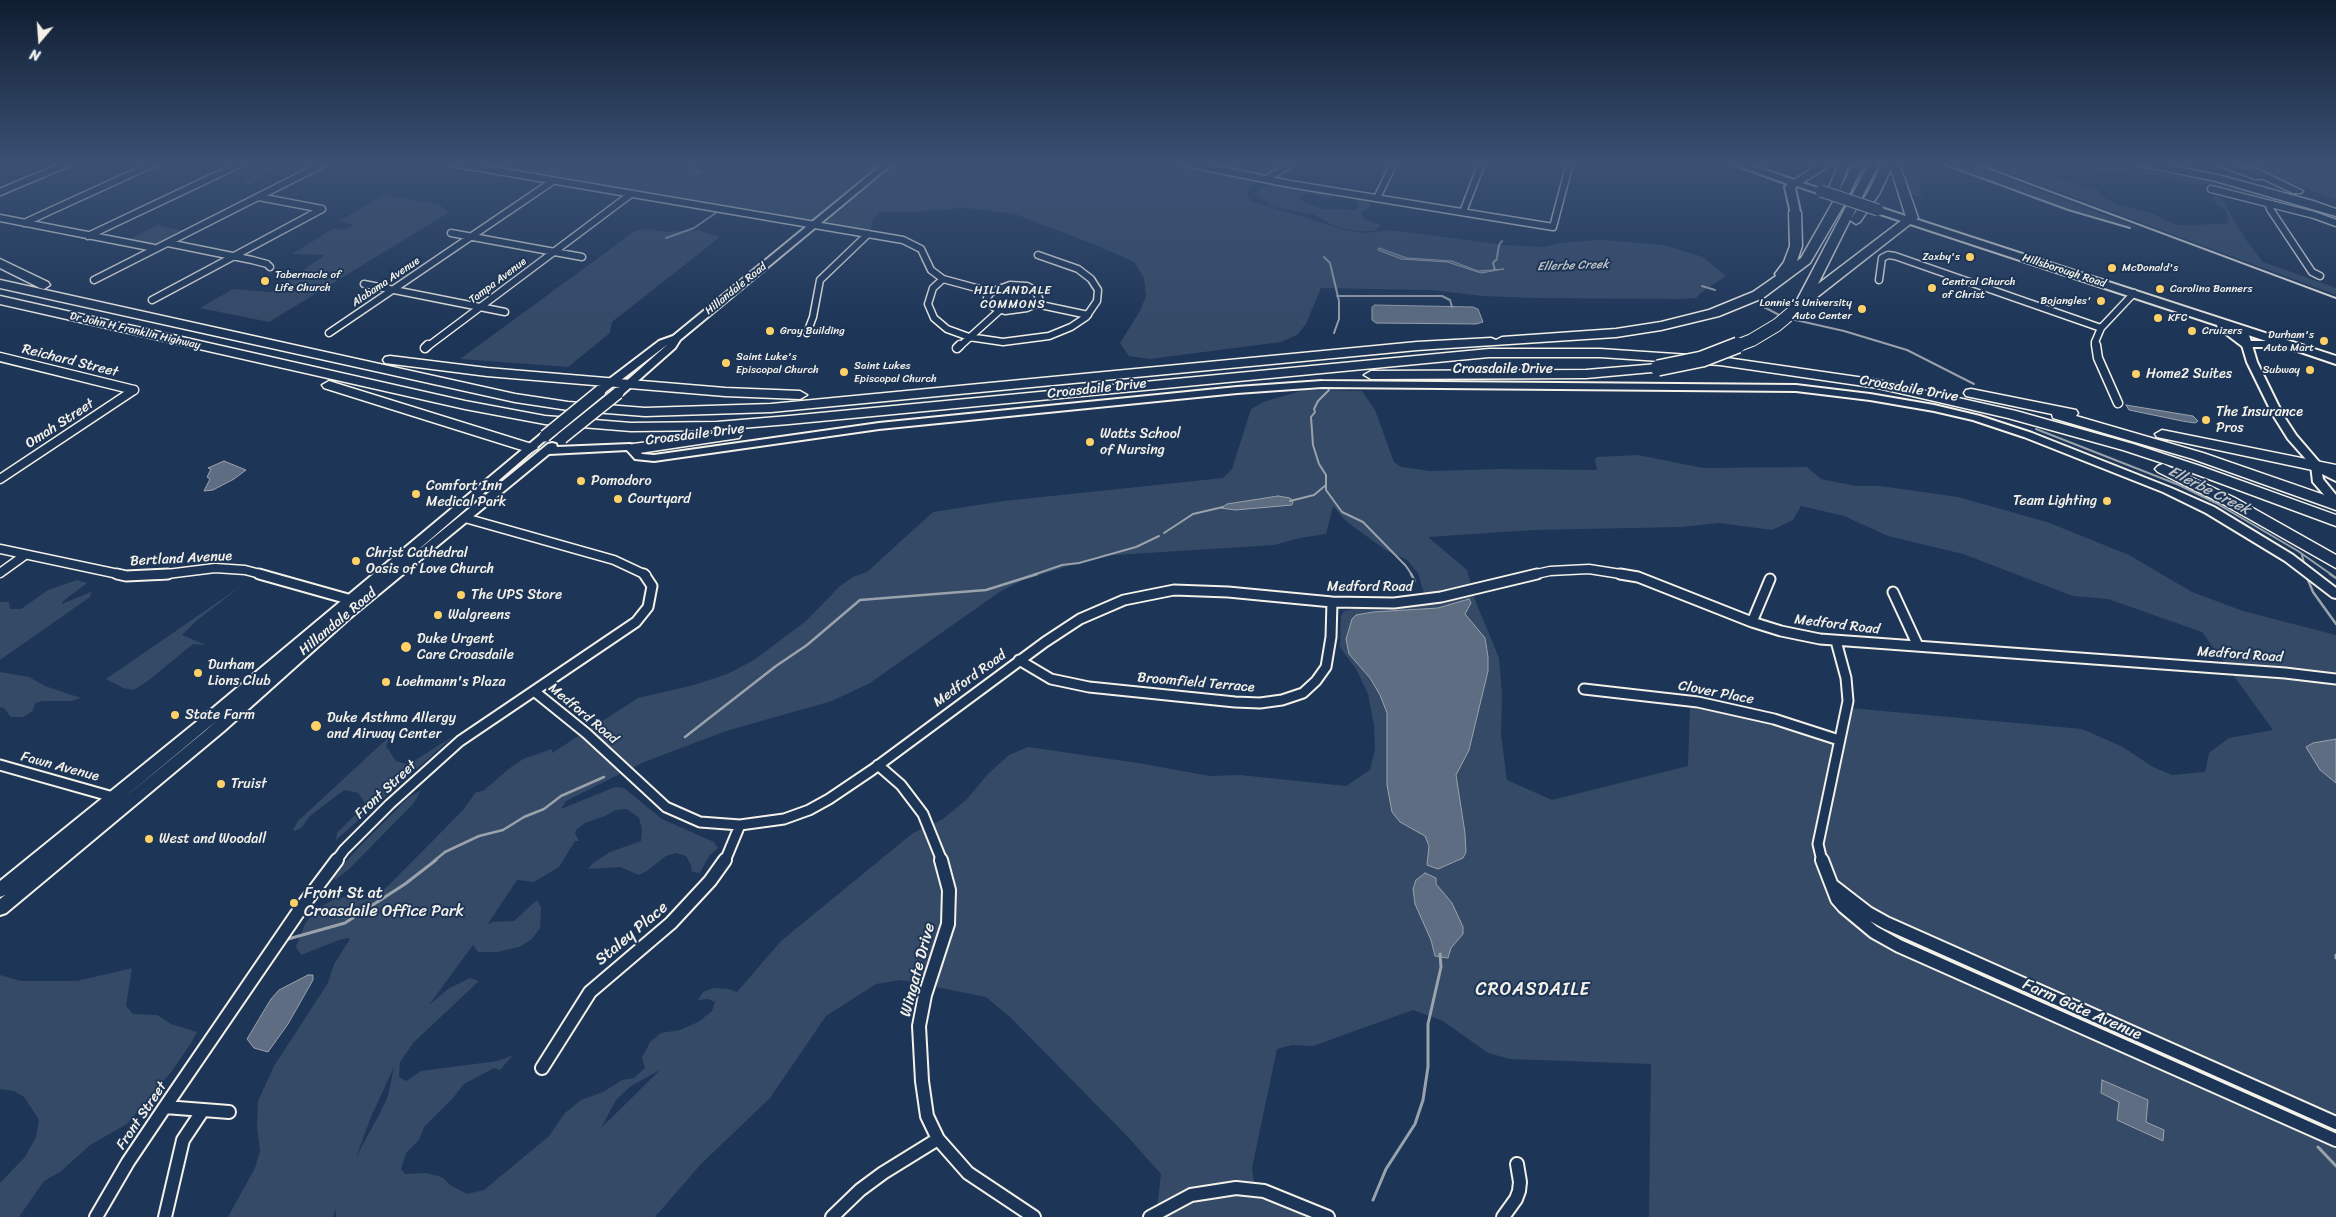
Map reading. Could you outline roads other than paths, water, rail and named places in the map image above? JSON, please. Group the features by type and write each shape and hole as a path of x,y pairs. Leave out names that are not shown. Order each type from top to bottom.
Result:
{"highway":[{"path":"1774,285 1794,254 1797,242 1796,220"},
{"path":"0,284 515,398 599,409 666,412 734,410 1417,346 1616,333 1661,326 1728,308 1774,285 1806,260 1829,220"},
{"path":"1799,306 1845,220"},
{"path":"1820,269 1856,220"},
{"path":"1274,375 1429,373 1566,375 1658,368 1702,359 1752,340 1777,325 1910,220"},
{"path":"0,263 32,281 79,295 86,303"},
{"name":"Dr John H Franklin Highway","path":"0,300 271,361"},
{"path":"0,308 48,311"},
{"path":"1502,341 1640,345 1748,355 1860,371 2336,470"},
{"path":"290,349 327,349 403,362 615,387 630,383 764,394 857,393 896,396"},
{"path":"271,361 464,406 570,423 631,427 700,426 868,413 1489,353 1637,354 1735,362 1845,378 1950,400 2036,421 2195,469 2330,518"},
{"path":"271,361 322,382 530,448"},
{"path":"644,371 649,380 668,386"},
{"path":"1972,393 2133,436 2336,504"},
{"path":"632,449 837,423 868,413"},
{"path":"2036,421 2130,456 2194,483 2336,562"},
{"path":"2270,457 2282,456 2301,448"}],"main road":[{"name":"Hillsborough Road","path":"1910,220 2336,360"},
{"path":"2204,316 2225,328 2247,345 2270,343 2294,346"}],"street":[{"path":"9,220 146,248 154,248"},
{"path":"24,223 31,220"},
{"path":"88,236 122,220"},
{"path":"94,280 213,220"},
{"path":"152,300 301,220"},
{"name":"Alabama Avenue","path":"329,333 496,220"},
{"name":"Tampa Avenue","path":"426,348 597,220"},
{"path":"783,220 903,240 919,247 925,254 931,270 943,279 991,292"},
{"name":"Hillandale Road","path":"0,890 355,601 464,518 562,438 662,343 676,338 820,220"},
{"path":"1510,220 1553,227 1555,220"},
{"path":"2277,220 2312,272 2320,276"},
{"path":"451,233 582,257"},
{"path":"807,333 813,317 820,280 868,234"},
{"path":"168,243 267,264 270,267"},
{"path":"943,279 933,288 929,295 928,304 930,312 947,329 969,337 1002,342 1036,339 1071,327 1088,315 1094,308 1098,296 1092,279 1070,265 1038,255"},
{"path":"1879,280 1882,258 1888,255 2101,328"},
{"path":"364,284 505,312"},
{"path":"1036,304 1039,298 1038,292 1027,286 1004,286 991,292 987,300 991,306 1000,310 1016,311 1036,304 1088,315"},
{"path":"2118,403 2095,347 2096,337 2101,328 2134,293"},
{"path":"957,348 1000,310"},
{"path":"2245,330 2252,362 2269,401 2301,448 2316,465 2336,478"},
{"name":"Hillandale Road","path":"630,383 672,346 676,338"},
{"name":"Reichard Street","path":"0,357 134,390"},
{"name":"Croasdaile Drive","path":"530,448 546,451 598,452 632,449 640,457 654,458 897,424 1237,390 1314,385 1743,386 1811,390 1884,399 1951,412 1989,421 2049,443 2168,490 2210,510 2289,558 2336,594"},
{"name":"Hillandale Road","path":"0,908 219,727 355,601 530,448 600,391 615,387"},
{"name":"Omah Street","path":"0,479 134,390"},
{"path":"2316,465 2317,480 2336,504"},
{"name":"Front Street","path":"96,1217 128,1162 165,1107 305,902 344,850 397,798 460,741 636,622 648,607 652,595 650,580 643,572 614,560 464,518"},
{"name":"Bertland Avenue","path":"0,549 138,577 215,568 245,570 355,601"},
{"path":"0,573 25,555"},
{"name":"Medford Road","path":"534,691 586,733 666,807 678,814 700,822 740,825 784,819 829,800 1064,628 1096,611 1124,600 1155,592 1199,590 1332,602 1378,603 1422,600 1532,574 1579,569 1638,577 1752,622 1799,636 1836,641 2269,671 2336,679"},
{"path":"1752,622 1770,578"},
{"path":"1893,592 1918,646"},
{"name":"Broomfield Terrace","path":"1020,660 1052,679 1089,688 1235,702 1260,703 1282,700 1303,693 1316,681 1326,667 1331,637 1332,602"},
{"name":"Farm Gate Avenue","path":"1836,641 1848,691 1818,839 1821,861 1837,899 1844,907 1870,929 1888,940 2336,1140"},
{"name":"Clover Place","path":"1584,689 1708,704 1774,719 1839,740"},
{"path":"128,802 133,790 165,763 200,727"},
{"name":"Fawn Avenue","path":"0,764 100,792 113,798"},
{"name":"Wingate Drive","path":"878,765 901,785 923,814 942,861 949,890 948,924 925,995 919,1026 924,1100 927,1116 938,1139 958,1163 978,1182 1034,1217"},
{"path":"58,860 63,850 73,838 112,806 113,798"},
{"name":"Staley Place","path":"542,1068 556,1043 590,992 671,923 710,881 724,862 740,825"},
{"path":"0,899 41,857"},
{"name":"Farm Gate Avenue","path":"1833,886 1868,914 1886,924 2336,1123"},
{"path":"165,1107 229,1112"},
{"path":"165,1217 183,1140 202,1110"},
{"path":"832,1217 860,1190 883,1173 938,1139"},
{"path":"1502,1217 1516,1199 1519,1191 1520,1182 1517,1164"},
{"path":"1150,1217 1191,1195 1219,1189 1236,1188 1264,1191 1328,1217"}],"waterway":[{"path":"666,238 694,228 706,220"},
{"path":"1497,257 1499,245 1502,241"},
{"path":"1324,257 1330,263 1338,296"},
{"path":"1495,270 1493,263 1497,259"},
{"name":"Ellerbe Creek","path":"1702,286 1715,290"},
{"path":"1334,333 1339,319 1338,296"},
{"path":"1338,296 1442,296 1450,300 1452,307"},
{"name":"Ellerbe Creek","path":"1764,307 1781,316"},
{"name":"Ellerbe Creek","path":"1791,319 1844,331 1907,350 1974,384"},
{"path":"1326,485 1326,475 1319,464 1313,445 1311,417 1315,412 1314,409 1318,401 1329,390"},
{"name":"Ellerbe Creek","path":"2036,429 2179,485 2216,503 2298,551 2332,575"},
{"path":"1290,501 1314,495 1326,485"},
{"path":"1326,485 1326,490 1342,512 1363,522 1406,566 1412,575"},
{"path":"1164,533 1193,514 1223,507"},
{"path":"1033,575 1062,565 1079,563 1136,547 1159,536"},
{"path":"2302,555 2305,567"},
{"path":"685,737 776,666 807,645 860,600 986,590 1037,574"},
{"path":"1411,574 1415,581"},
{"name":"Ellerbe Creek","path":"2330,574 2336,578"},
{"path":"2306,575 2313,592 2336,624"},
{"path":"434,861 445,852 479,836 503,830 524,817 544,809 561,796 604,777"},
{"path":"288,939 345,923 405,884 436,860"},
{"path":"1373,1200 1386,1169 1415,1124 1423,1100 1428,1067 1428,1024 1441,967 1440,954"},
{"path":"2318,1147 2336,1166"}],"railway":[{"path":"2102,220 2130,228"},
{"path":"2126,220 2336,298"}],"place":[{"name":"Zaxby's","path":"1970,257"},
{"name":"McDonald's","path":"2112,268"},
{"name":"Tabernacle of Life Church","path":"265,281"},
{"name":"Central Church of Christ","path":"1932,288"},
{"name":"Carolina Banners","path":"2160,289"},
{"name":"Bojangles'","path":"2101,301"},
{"name":"Lonnie's University Auto Center","path":"1862,309"},
{"name":"KFC","path":"2158,318"},
{"name":"Gray Building","path":"770,331"},
{"name":"Cruizers","path":"2192,331"},
{"name":"Durham's Auto Mart","path":"2324,341"},
{"name":"Saint Luke's Episcopal Church","path":"726,363"},
{"name":"Subway","path":"2310,370"},
{"name":"Saint Lukes Episcopal Church","path":"844,372"},
{"name":"Home2 Suites","path":"2136,374"},
{"name":"The Insurance Pros","path":"2206,420"},
{"name":"Watts School of Nursing","path":"1090,442"},
{"name":"Pomodoro","path":"581,481"},
{"name":"Comfort Inn Medical Park","path":"416,494"},
{"name":"Courtyard","path":"618,499"},
{"name":"Team Lighting","path":"2107,501"},
{"name":"Christ Cathedral Oasis of Love Church","path":"356,561"},
{"name":"The UPS Store","path":"461,595"},
{"name":"Walgreens","path":"438,615"},
{"name":"Duke Urgent Care Croasdaile","path":"406,647"},
{"name":"Durham Lions Club","path":"198,673"},
{"name":"Loehmann's Plaza","path":"386,682"},
{"name":"State Farm","path":"175,715"},
{"name":"Duke Asthma Allergy and Airway Center","path":"316,726"},
{"name":"Truist","path":"221,784"},
{"name":"West and Woodall","path":"149,839"},
{"name":"Front St at Croasdaile Office Park","path":"294,903"}],"district":[{"name":"HILLANDALE COMMONS","path":"1013,298"},
{"name":"CROASDAILE","path":"1533,990"}]}
